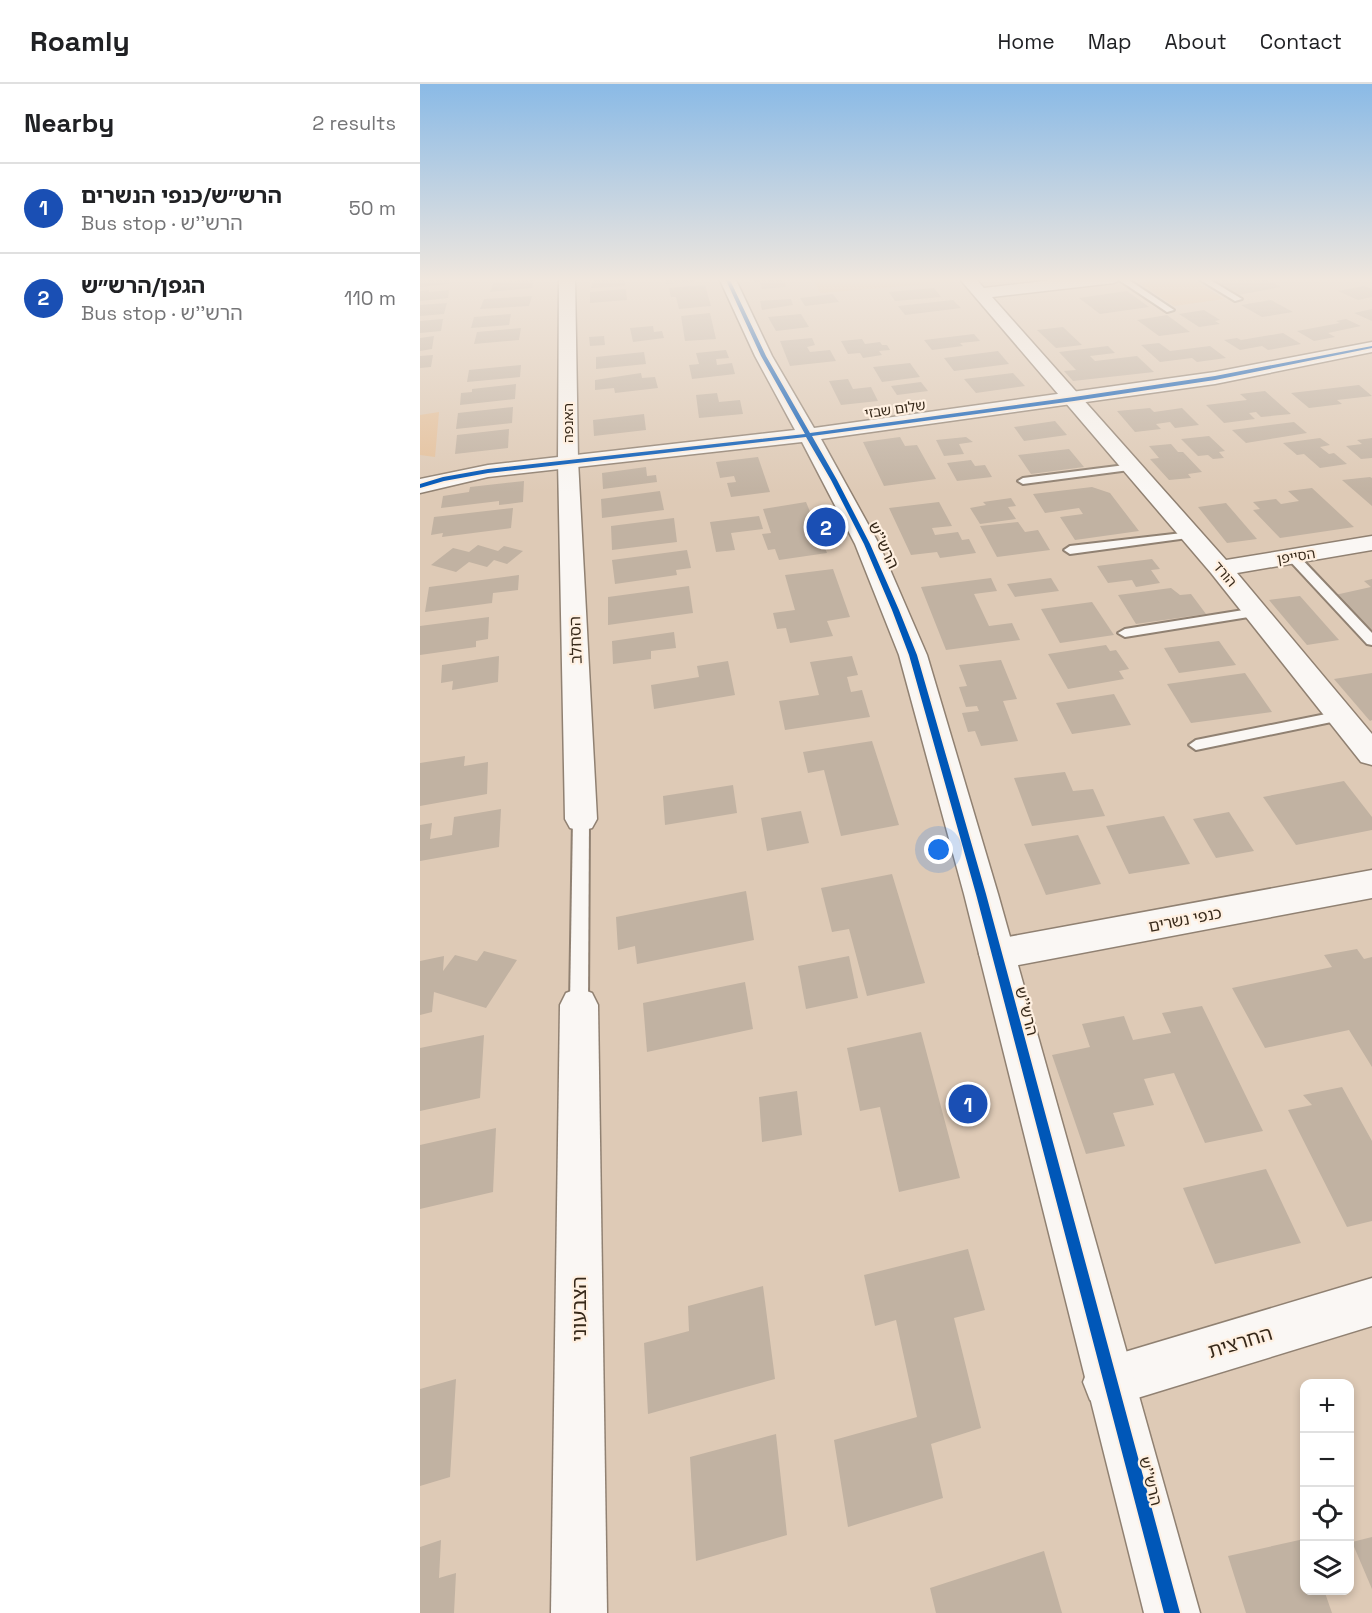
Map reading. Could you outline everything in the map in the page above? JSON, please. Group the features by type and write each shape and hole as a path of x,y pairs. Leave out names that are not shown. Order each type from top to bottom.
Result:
{"street":[{"name":"האנפה","path":"567,349 568,455"},
{"name":"הרש''ש","path":"763,349 804,431 858,526 896,606 930,712 997,954 1108,1382 1172,1613"},
{"name":"הורד","path":"1030,349 1220,568 1372,754"},
{"name":"שלום שבזי","path":"420,466 449,466 568,455 929,418 1226,376 1360,349"},
{"name":"שלום שבזי","path":"420,485 568,455"},
{"name":"הסחלב","path":"568,455 581,819"},
{"path":"420,466 427,474 420,485"},
{"name":"הסייפן","path":"1220,568 1372,543"},
{"name":"כנפי נשרים","path":"997,954 1372,884"},
{"name":"הצבעוני","path":"579,1005 579,1613"},
{"name":"החרצית","path":"1108,1382 1372,1302"}],"lane":[{"path":"1023,481 1133,467"},
{"path":"1070,550 1191,535"},
{"path":"1292,556 1372,640"},
{"path":"1125,633 1256,612"},
{"path":"1196,745 1341,716"},
{"path":"579,1005 581,819"}],"shaded area":[{"path":"439,412 435,457 420,455 420,415"}],"building":[{"path":"783,349 808,349 810,352 830,350 836,361 790,366"},
{"path":"845,349 890,350 879,351 882,355 863,358 860,353 848,354"},
{"path":"1111,349 1115,353 1090,356 1095,361 1137,356 1154,372 1073,381 1064,371 1076,370 1059,352"},
{"path":"1146,349 1214,349 1226,358 1197,362 1192,358 1160,362"},
{"path":"726,350 729,358 716,359 717,365 732,363 735,374 692,379 689,365 699,364 696,353"},
{"path":"998,351 1009,364 954,371 944,358"},
{"path":"644,352 646,364 596,369 596,357"},
{"path":"433,355 431,367 420,368 420,356"},
{"path":"910,363 920,377 882,382 873,367"},
{"path":"521,365 520,377 467,382 469,370"},
{"path":"641,373 642,378 655,377 658,388 615,393 614,388 595,390 595,380"},
{"path":"1013,373 1025,386 976,393 964,379"},
{"path":"848,379 853,389 871,387 878,401 841,405 829,381"},
{"path":"921,382 928,391 897,395 891,386"},
{"path":"516,384 515,399 460,405 461,393 472,392 472,389"},
{"path":"1359,385 1372,396 1337,400 1342,404 1309,408 1291,393"},
{"path":"1265,391 1291,414 1261,417 1256,412 1249,413 1255,419 1224,423 1206,405 1247,400 1240,394"},
{"path":"717,393 719,402 740,400 743,414 699,418 696,395"},
{"path":"513,407 512,423 456,429 458,413"},
{"path":"1150,408 1154,412 1182,408 1199,425 1175,428 1170,422 1156,424 1161,429 1135,432 1117,411"},
{"path":"644,414 646,430 594,436 593,420"},
{"path":"1055,421 1067,435 1024,441 1014,427"},
{"path":"1294,422 1307,433 1246,443 1232,430"},
{"path":"509,429 508,448 455,454 457,435"},
{"path":"1209,436 1225,451 1219,452 1224,458 1213,459 1208,455 1198,456 1181,439"},
{"path":"900,437 905,446 917,445 936,479 884,486 863,442"},
{"path":"966,437 973,442 959,444 964,454 944,456 936,440"},
{"path":"1320,438 1330,445 1320,447 1329,454 1334,453 1347,464 1320,468 1304,454 1297,455 1283,443"},
{"path":"1372,438 1372,458 1361,459 1346,446 1362,444 1357,440"},
{"path":"1171,444 1178,452 1183,452 1202,472 1188,474 1191,478 1169,480 1150,459 1159,458 1149,446"},
{"path":"1069,449 1084,467 1031,474 1018,455"},
{"path":"758,457 770,492 731,497 727,483 736,482 734,476 720,478 716,462"},
{"path":"971,460 975,466 985,465 992,477 957,481 947,463"},
{"path":"646,467 647,476 656,475 657,482 603,489 602,473"},
{"path":"1372,478 1372,506 1342,480"},
{"path":"524,481 523,502 499,505 499,501 441,508 443,496 469,492 470,487"},
{"path":"1092,487 1110,493 1139,531 1075,540 1060,517 1083,514 1079,508 1045,513 1033,494"},
{"path":"1312,488 1354,527 1280,538 1253,510 1260,509 1253,502 1276,499 1281,504 1299,501 1288,491"},
{"path":"660,491 664,510 602,518 601,499"},
{"path":"1011,498 1016,506 1008,507 1016,519 980,524 970,508 986,505 983,502"},
{"path":"806,502 827,553 779,560 775,549 768,550 762,534 771,533 763,509"},
{"path":"939,502 952,526 932,528 935,535 958,532 962,540 969,539 976,553 940,558 937,552 911,555 889,508"},
{"path":"1226,503 1257,539 1227,543 1198,507"},
{"path":"513,508 511,528 442,537 443,533 431,535 434,517"},
{"path":"759,516 763,529 731,533 735,550 716,552 710,522"},
{"path":"674,518 677,542 612,550 611,526"},
{"path":"1018,522 1025,532 1038,530 1050,550 997,557 980,526"},
{"path":"478,545 498,551 504,546 523,551 507,564 494,560 487,567 469,562 456,572 431,565 453,548 469,552"},
{"path":"687,550 691,568 676,570 677,575 615,584 612,560"},
{"path":"1152,559 1160,569 1151,570 1160,583 1136,587 1132,580 1108,583 1097,566"},
{"path":"833,569 850,617 827,621 833,636 790,643 786,628 777,629 773,613 795,610 785,575"},
{"path":"519,575 518,590 493,593 492,603 425,612 429,587"},
{"path":"991,578 997,591 974,594 989,626 1012,623 1020,640 946,650 921,587"},
{"path":"1051,578 1059,591 1015,597 1007,584"},
{"path":"1372,579 1372,630 1335,595 1371,587 1364,581"},
{"path":"689,586 693,613 608,625 608,597"},
{"path":"1171,588 1180,595 1191,594 1206,614 1136,624 1118,595"},
{"path":"1300,596 1339,640 1307,645 1269,600"},
{"path":"1092,602 1114,635 1060,643 1041,609"},
{"path":"489,617 488,639 476,641 476,647 420,655 420,626"},
{"path":"674,632 676,648 651,651 651,659 613,664 612,641"},
{"path":"1219,641 1236,665 1179,673 1164,648"},
{"path":"1106,645 1110,651 1116,650 1129,669 1119,671 1124,679 1068,689 1048,654"},
{"path":"499,656 498,682 452,690 453,681 441,683 442,665"},
{"path":"852,656 858,675 847,677 851,692 862,690 870,717 785,730 779,701 819,695 810,662"},
{"path":"1001,660 1017,699 1003,701 1018,741 981,746 975,731 968,732 962,713 979,711 977,706 966,707 959,687 967,686 959,665"},
{"path":"728,661 735,695 654,709 651,685 699,677 697,666"},
{"path":"1245,673 1272,712 1191,723 1167,684"},
{"path":"1372,673 1372,720 1370,721 1334,679"},
{"path":"1114,694 1131,725 1072,734 1056,703"},
{"path":"872,741 899,825 841,836 824,770 808,773 803,752"},
{"path":"465,756 464,766 488,762 487,794 420,806 420,763"},
{"path":"1065,772 1073,791 1093,789 1105,816 1032,826 1014,778"},
{"path":"1344,781 1372,817 1372,830 1296,845 1263,797"},
{"path":"733,785 737,813 665,825 663,796"},
{"path":"501,809 499,847 420,861 420,825 432,823 430,839 452,835 454,817"},
{"path":"801,811 809,843 767,851 761,818"},
{"path":"1229,812 1254,851 1216,858 1193,819"},
{"path":"1164,816 1190,864 1129,874 1106,826"},
{"path":"1078,835 1101,884 1046,895 1024,844"},
{"path":"892,874 925,983 867,996 849,929 832,932 821,888"},
{"path":"746,891 754,940 637,964 635,946 618,950 616,917"},
{"path":"1357,949 1364,959 1372,957 1372,1067 1349,1030 1265,1048 1232,988 1332,967 1324,955"},
{"path":"484,951 517,960 486,1008 434,992 432,1012 420,1015 420,961 444,956 443,971 455,955 477,961"},
{"path":"849,956 858,998 806,1009 798,966"},
{"path":"745,982 753,1029 647,1052 643,1003"},
{"path":"1202,1006 1263,1131 1205,1143 1174,1073 1144,1079 1154,1105 1113,1113 1125,1146 1086,1154 1052,1055 1090,1047 1082,1024 1124,1016 1133,1040 1171,1033 1162,1013"},
{"path":"921,1032 960,1178 899,1192 880,1107 860,1111 847,1048"},
{"path":"484,1035 480,1098 420,1111 420,1048"},
{"path":"1342,1087 1372,1141 1372,1221 1347,1227 1288,1110 1312,1105 1303,1095"},
{"path":"797,1091 802,1135 762,1142 759,1097"},
{"path":"496,1128 493,1192 420,1209 420,1145"},
{"path":"1266,1169 1301,1243 1215,1264 1183,1188"},
{"path":"968,1249 985,1310 954,1318 981,1428 931,1444 943,1498 848,1527 834,1440 917,1417 896,1320 875,1326 864,1275"},
{"path":"763,1286 775,1379 648,1414 644,1343 689,1331 688,1306"},
{"path":"456,1379 450,1477 420,1486 420,1389"},
{"path":"776,1434 787,1535 696,1561 690,1457"},
{"path":"1372,1537 1372,1589 1354,1547 1354,1542"},
{"path":"441,1540 439,1578 456,1573 454,1613 420,1613 420,1547"},
{"path":"1300,1540 1300,1595 1326,1595 1332,1613 1246,1613 1228,1556"},
{"path":"1044,1551 1062,1613 936,1613 930,1588"}],"cycle path":[{"path":"760,349 856,523 887,588 913,655 981,894 1172,1613"},
{"path":"420,486 443,479 488,471 807,435 1074,399 1215,378 1360,349"}],"place":[{"name":"הגפן/הרש״ש","path":"826,527"},
{"name":"הרש״ש/כנפי הנשרים","path":"968,1104"}]}
